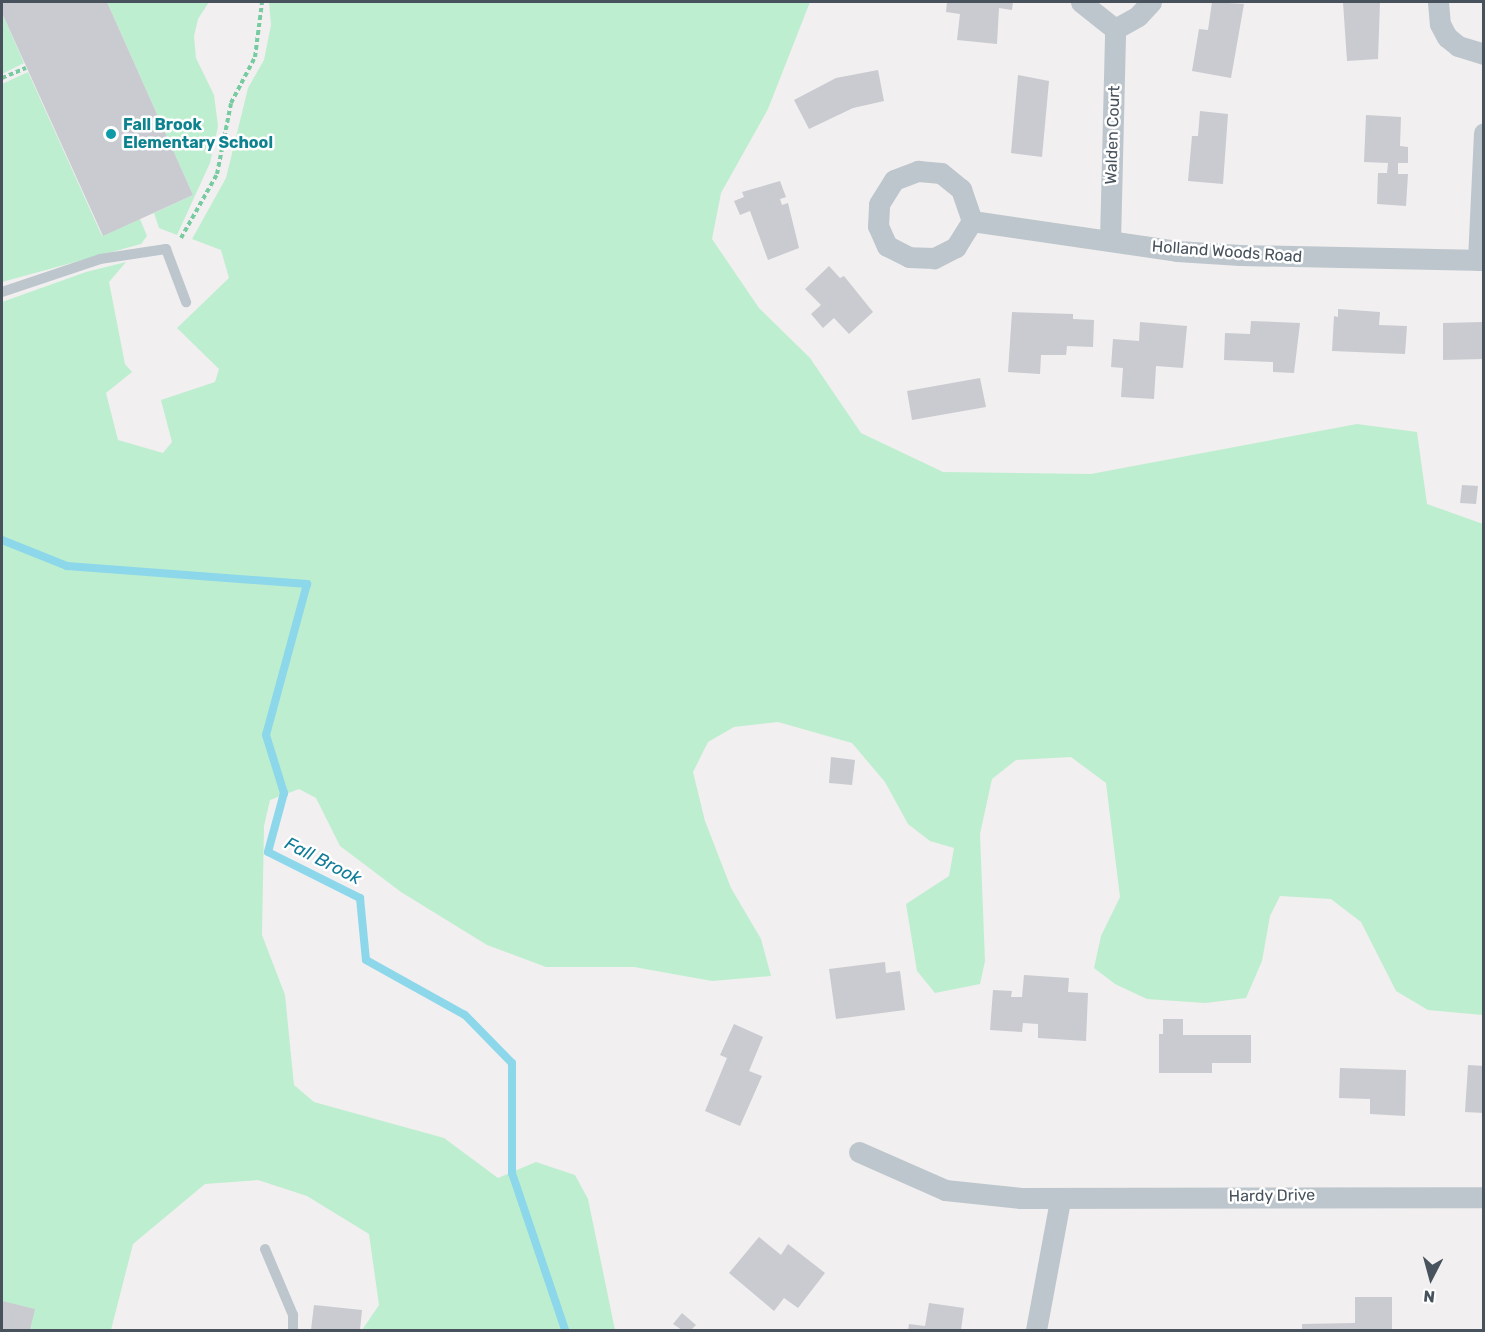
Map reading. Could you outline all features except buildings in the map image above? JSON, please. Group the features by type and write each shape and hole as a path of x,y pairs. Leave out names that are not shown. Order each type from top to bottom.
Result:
{"street":[{"path":"1081,2 1115,29 1138,16 1151,2"},
{"path":"1438,2 1440,24 1447,37 1458,46 1484,54"},
{"name":"Walden Court","path":"1110,241 1115,29"},
{"path":"1481,260 1484,133"},
{"path":"918,171 941,173 961,189 972,221 956,247 934,258 909,257 887,246 878,226 879,204 894,180 918,171"},
{"name":"Holland Woods Road","path":"972,221 1110,241 1267,257 1481,260"},
{"name":"Hardy Drive","path":"859,1152 945,1190 1060,1200 1484,1197"},
{"path":"1036,1330 1060,1200"}],"lane":[{"path":"2,292 111,256 160,248 171,254 186,302"},
{"path":"265,1249 293,1316 293,1330"}],"path":[{"path":"171,254 217,174 231,104 255,57 262,2"},
{"path":"2,78 26,68"}],"green space":[{"path":"107,2 209,2 198,19 194,36 196,58 214,95 218,126 210,163 177,235 159,228 154,213 193,195"},
{"path":"269,2 810,2 768,109 721,193 712,239 759,308 810,358 861,433 943,472 1091,474 1357,424 1417,432 1427,504 1483,524 1483,1015 1428,1010 1396,991 1361,922 1331,899 1280,896 1270,916 1262,961 1246,998 1205,1003 1147,999 1115,984 1094,968 1101,936 1120,897 1106,783 1071,757 1016,760 992,779 980,834 985,961 980,984 935,993 917,971 906,904 949,876 954,848 930,841 908,824 885,782 852,743 778,722 734,727 708,742 693,772 705,821 731,888 761,939 771,976 712,981 634,967 546,967 487,945 401,892 340,846 316,798 299,789 270,800 264,826 262,935 285,995 294,1085 314,1102 444,1138 498,1178 536,1162 575,1175 588,1199 615,1330 362,1330 379,1305 369,1234 307,1196 258,1180 205,1184 133,1244 111,1330 30,1330 34,1309 2,1302 2,302 86,272 126,262 109,282 125,364 132,372 106,393 118,440 163,453 172,442 161,400 215,382 219,369 177,328 229,278 221,250 192,239 226,178 248,88 264,60 271,25"},
{"path":"2,13 24,63 2,74"},
{"path":"28,72 102,236 140,219 147,236 141,244 2,282 2,84"}],"waterway":[{"name":"Fall Brook","path":"2,540 67,566 307,584 266,735 284,793 268,852 360,898 366,960 465,1015 512,1063 512,1173 565,1330"}],"place":[{"name":"Fall Brook Elementary School","path":"111,134"}]}
